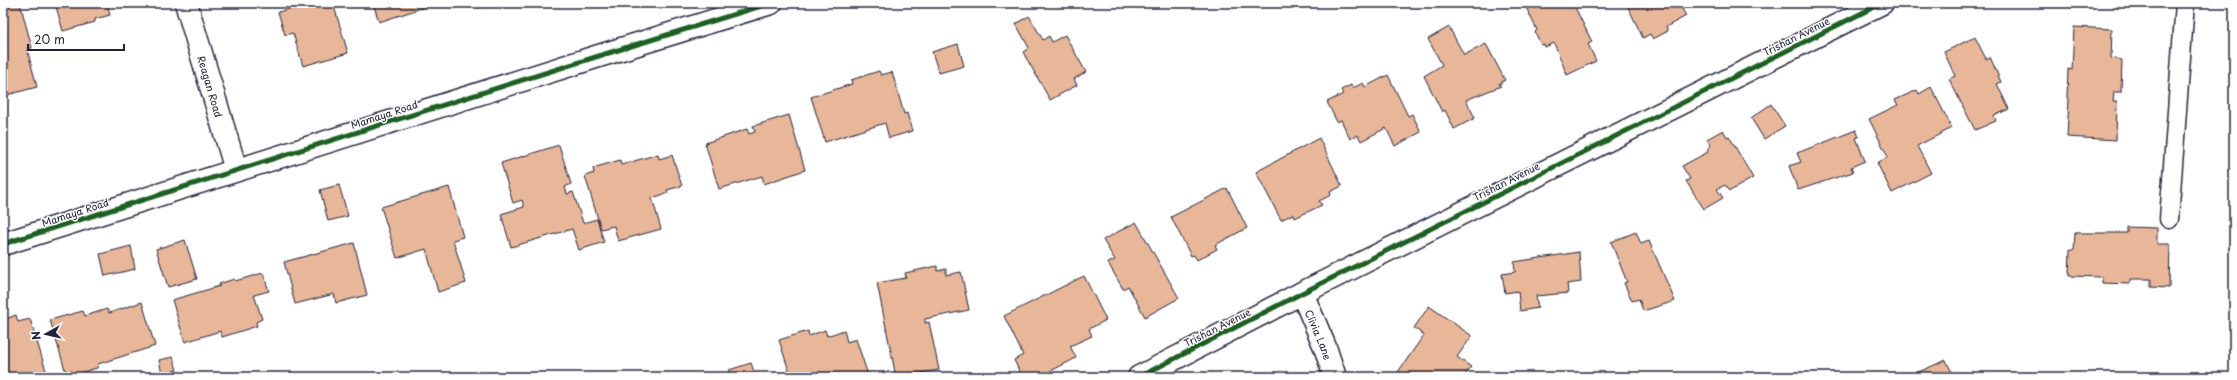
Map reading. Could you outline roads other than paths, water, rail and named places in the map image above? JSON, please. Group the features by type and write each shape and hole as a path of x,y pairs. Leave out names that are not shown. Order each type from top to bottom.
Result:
{"street":[{"name":"Reagan Road","path":"186,3 236,170"},
{"name":"Mamaya Road","path":"3,244 771,3"},
{"name":"Trishan Avenue","path":"1139,377 1302,293 1882,3"},
{"name":"Clivia Lane","path":"1302,293 1326,347 1335,377"}],"lane":[{"path":"2169,219 2185,3"}]}
